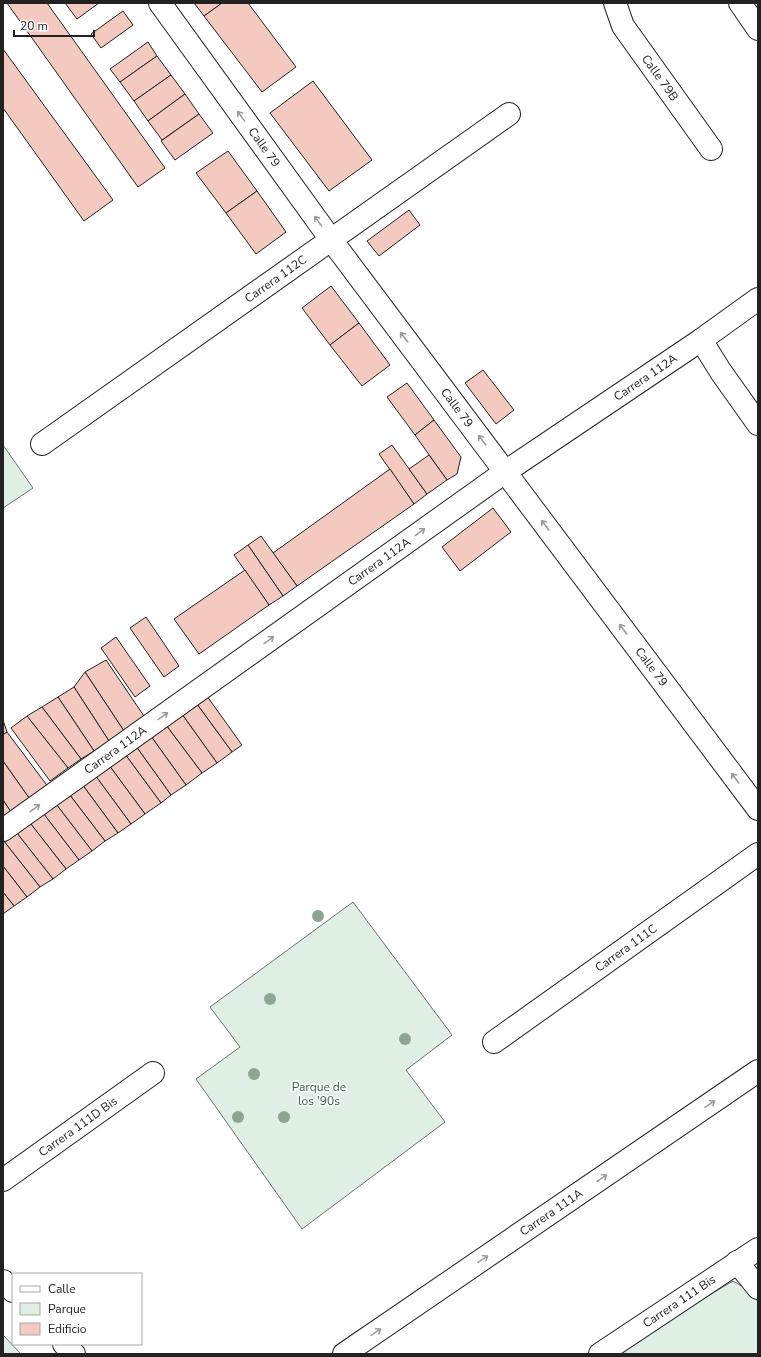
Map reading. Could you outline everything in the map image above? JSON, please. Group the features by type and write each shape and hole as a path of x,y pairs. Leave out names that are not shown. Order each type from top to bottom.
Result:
{"main road":[{"name":"Calle 79","path":"160,3 332,241 758,810"},
{"name":"Calle 79B","path":"616,3 623,26 711,149"},
{"path":"740,3 758,29"},
{"name":"Carrera 112C","path":"42,444 332,241 509,114"},
{"name":"Carrera 112A","path":"3,830 505,472 701,340 758,298"},
{"path":"701,340 758,424"},
{"name":"Carrera 111C","path":"494,1042 758,854"},
{"name":"Carrera 111A","path":"344,1354 758,1071"},
{"name":"Carrera 111D Bis","path":"3,1180 153,1073"},
{"name":"Carrera 111 Bis","path":"600,1354 758,1249"},
{"path":"737,1262 758,1288"},
{"path":"3,1281 12,1290"},
{"path":"65,1345 74,1354"}],"green space":[{"path":"3,445 33,488 3,508"},
{"name":"Parque de los '90s","path":"353,902 452,1035 406,1070 445,1122 302,1229 196,1079 240,1047 210,1007"},
{"path":"733,1281 750,1291 758,1301 758,1354 617,1354 706,1297"},
{"path":"3,1335 21,1354 3,1354"}],"building":[{"path":"7,3 47,3 165,168 138,187"},
{"path":"65,3 99,3 77,19"},
{"path":"194,3 222,3 204,16"},
{"path":"222,3 248,3 296,67 262,92 204,16"},
{"path":"123,11 133,25 101,48 91,34"},
{"path":"148,42 157,56 120,82 110,69"},
{"path":"3,49 113,200 84,221 3,108"},
{"path":"157,56 171,75 134,101 120,82"},
{"path":"171,75 185,94 148,121 134,101"},
{"path":"313,81 372,160 329,191 270,113"},
{"path":"185,94 199,114 162,140 148,121"},
{"path":"199,114 213,133 175,160 161,141"},
{"path":"228,151 257,191 226,213 196,173"},
{"path":"257,191 286,232 256,254 226,213"},
{"path":"409,210 420,225 379,256 367,241"},
{"path":"331,286 359,323 330,345 302,308"},
{"path":"359,323 390,365 362,386 330,345"},
{"path":"483,370 514,410 496,424 465,383"},
{"path":"407,383 434,420 415,435 387,397"},
{"path":"434,420 461,457 457,474 447,480 415,435"},
{"path":"392,445 427,494 414,504 379,454"},
{"path":"429,455 447,480 427,494 409,469"},
{"path":"390,469 414,504 297,586 273,553"},
{"path":"493,508 511,532 460,571 442,547"},
{"path":"261,536 297,586 283,596 248,545"},
{"path":"248,545 283,596 269,605 234,555"},
{"path":"245,570 269,605 199,654 174,619"},
{"path":"146,617 179,666 164,677 130,628"},
{"path":"116,637 150,686 135,697 101,648"},
{"path":"106,660 146,719 124,731 85,672"},
{"path":"85,672 124,731 109,741 74,687"},
{"path":"74,687 109,741 94,751 58,697"},
{"path":"204,692 242,745 232,752 194,700"},
{"path":"58,697 94,751 81,759 42,707"},
{"path":"194,700 232,752 217,763 179,710"},
{"path":"42,707 81,759 68,768 27,716"},
{"path":"179,710 217,763 202,773 163,721"},
{"path":"27,716 68,768 50,781 11,728"},
{"path":"3,720 7,732 3,735"},
{"path":"163,721 202,773 186,785 148,732"},
{"path":"7,732 52,792 34,805 3,761 3,735"},
{"path":"148,732 186,785 171,795 133,742"},
{"path":"133,742 171,795 161,803 122,750"},
{"path":"122,750 161,803 145,814 106,761"},
{"path":"3,761 34,805 15,818 3,800"},
{"path":"106,761 145,814 131,824 92,771"},
{"path":"92,771 131,824 118,833 79,780"},
{"path":"79,780 118,833 105,841 66,790"},
{"path":"66,790 105,841 92,851 53,800"},
{"path":"3,800 15,818 3,827"},
{"path":"53,800 92,851 79,860 40,809"},
{"path":"40,809 79,860 66,869 27,819"},
{"path":"27,819 66,869 53,879 13,828"},
{"path":"13,828 53,879 40,887 3,840"},
{"path":"3,840 40,887 27,897 3,866"},
{"path":"3,866 27,897 14,906 3,892"},
{"path":"3,892 14,906 3,914"}]}
